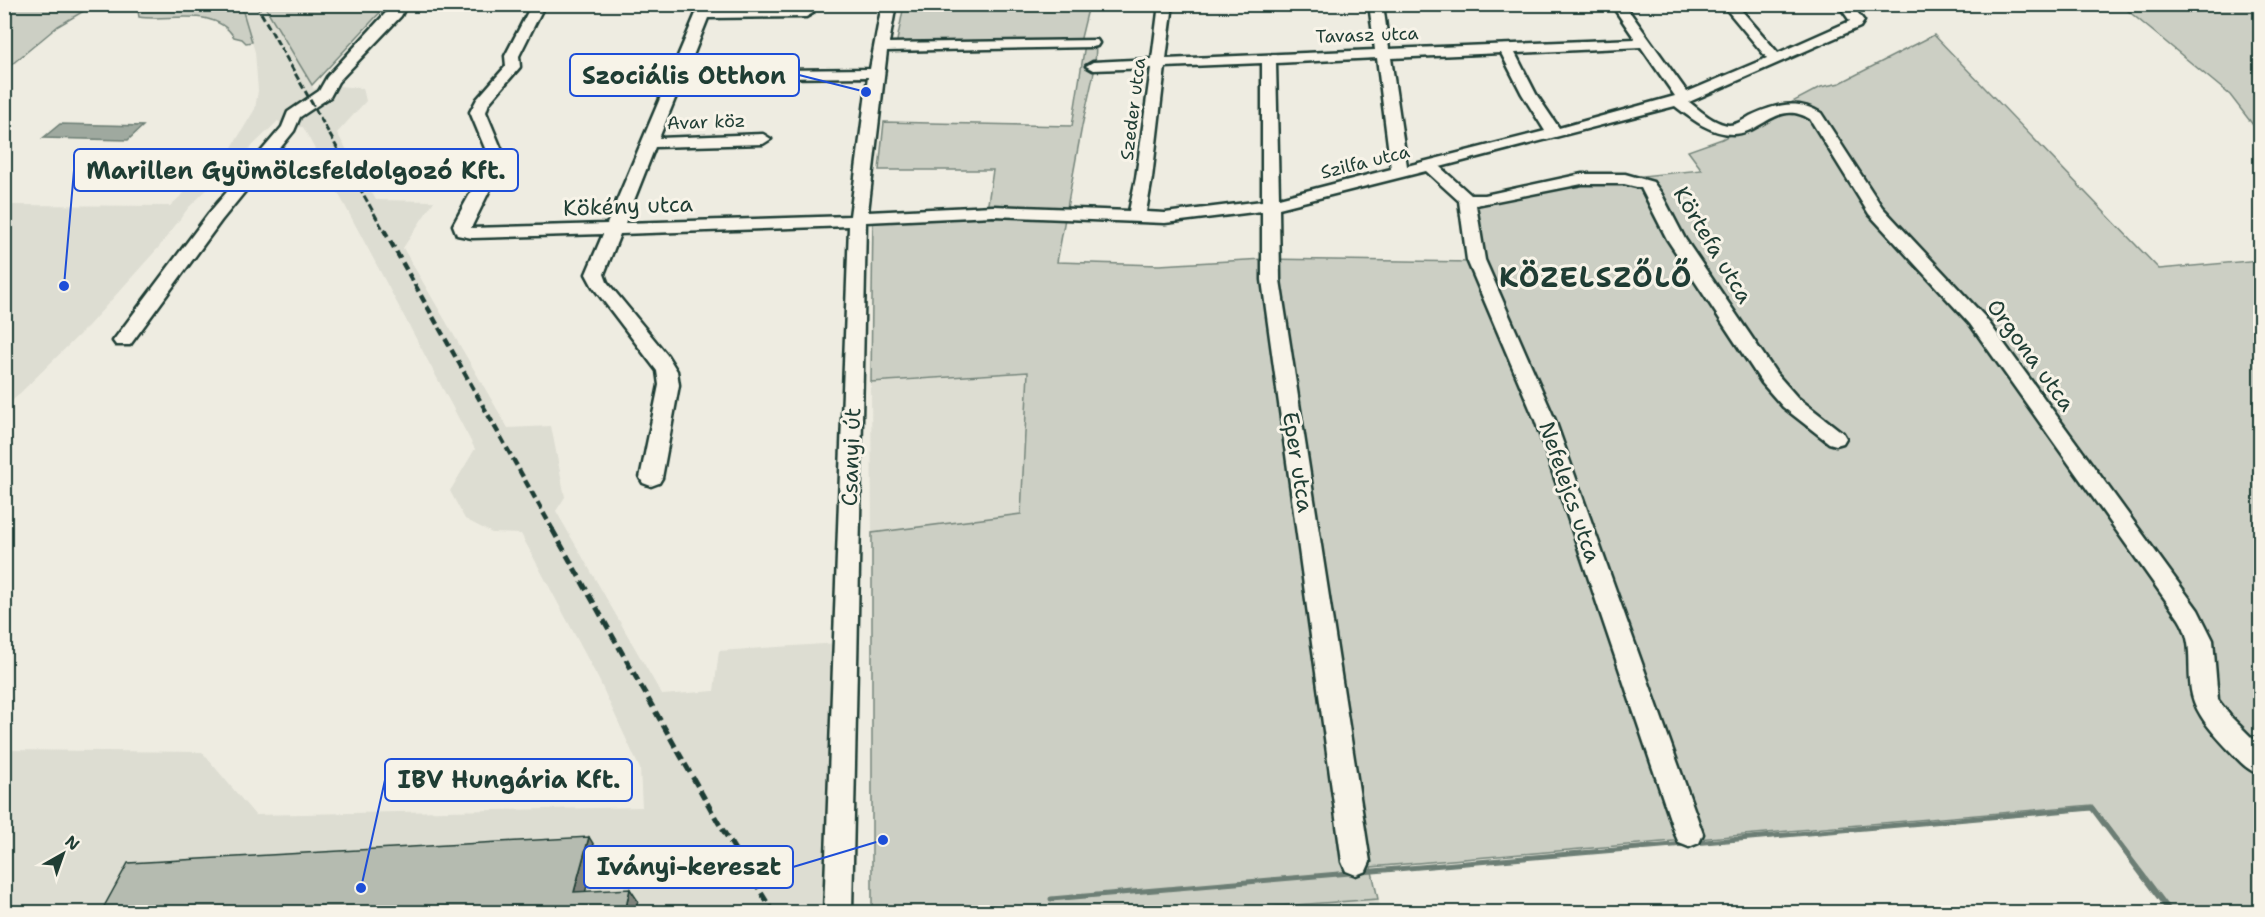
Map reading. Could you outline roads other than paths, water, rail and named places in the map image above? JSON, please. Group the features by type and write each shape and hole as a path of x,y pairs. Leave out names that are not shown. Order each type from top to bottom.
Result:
{"street":[{"path":"123,341 215,217 289,128 293,115 325,94 332,80 396,14 401,4"},
{"name":"Kökény utca","path":"540,4 512,56 513,67 482,102 478,112 495,153 495,163 491,175 462,225 463,231 472,233 858,219"},
{"name":"Csanyi út","path":"838,912 858,219 876,73 889,4"},
{"name":"Szeder utca","path":"1136,218 1144,178 1166,4"},
{"path":"1376,4 1400,173"},
{"name":"Orgona utca","path":"1617,4 1681,100 1711,126 1735,130 1787,107 1805,109 1816,116 1875,210 1977,320 2184,608 2198,629 2202,644 2203,686 2206,700 2226,727 2260,763"},
{"path":"1728,4 1776,59"},
{"name":"Szilfa utca","path":"858,219 993,211 1136,218 1205,214 1269,205 1431,166 1681,100 1855,24 1857,21 1844,4"},
{"path":"651,478 669,385 666,371 660,359 596,279 595,274 705,9 806,13"},
{"path":"881,47 1092,43"},
{"name":"Tavasz utca","path":"1093,66 1643,43"},
{"path":"1506,49 1529,94 1556,134"},
{"name":"Eper utca","path":"1269,59 1270,259 1278,334 1295,434 1356,862"},
{"path":"677,75 876,73"},
{"name":"Avar köz","path":"650,143 763,139"},
{"path":"1431,166 1467,200"},
{"name":"Körtefa utca","path":"1467,200 1485,200 1582,179 1624,179 1647,185 1676,239 1769,378 1790,402 1836,438"},
{"name":"Nefelejcs utca","path":"1467,200 1476,260 1545,420 1689,834"}],"waterway":[{"path":"1693,843 2092,808 2170,912"},
{"path":"1051,899 1685,844"}],"railway":[{"path":"256,4 384,231"},
{"path":"384,230 553,530"},
{"path":"552,529 718,822 773,912"}],"place":[{"name":"Szociális Otthon","path":"866,92"},
{"name":"Marillen Gyümölcsfeldolgozó Kft.","path":"64,286"},
{"name":"Iványi-kereszt","path":"883,840"},
{"name":"IBV Hungária Kft.","path":"361,888"}],"district":[{"name":"KÖZELSZŐLŐ","path":"1596,277"}]}
